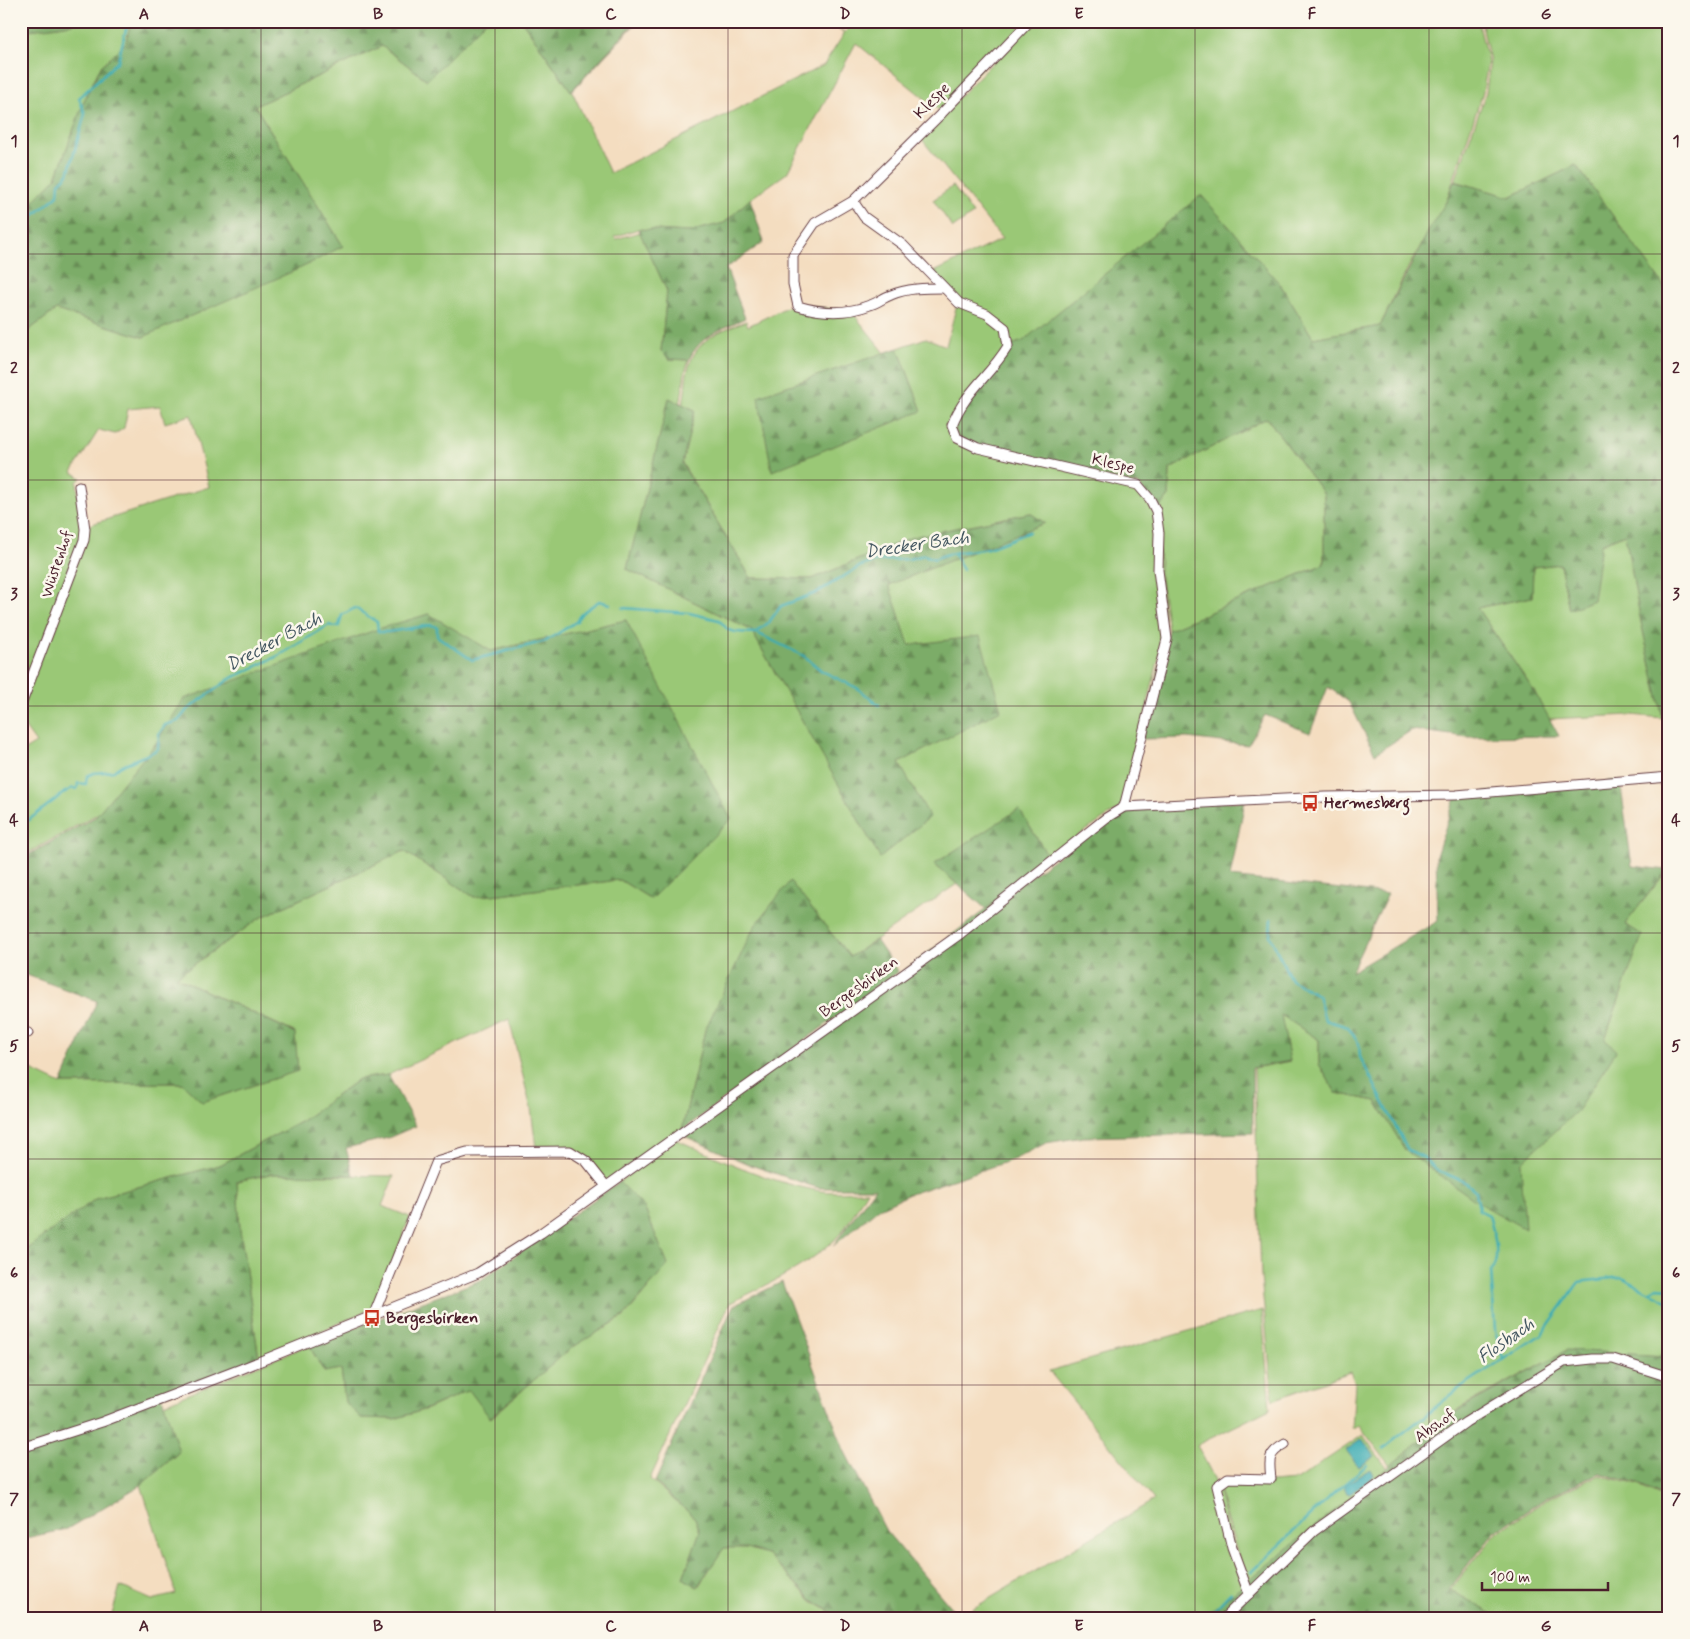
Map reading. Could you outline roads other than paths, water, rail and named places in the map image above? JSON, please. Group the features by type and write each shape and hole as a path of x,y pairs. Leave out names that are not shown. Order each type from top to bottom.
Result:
{"street":[{"name":"Klespe","path":"944,288 923,288 891,294 870,305 850,310 818,312 798,306 793,284 793,255 815,223 853,201 942,113 1030,21"},
{"name":"Klespe","path":"853,201 864,217 903,245 959,303 987,314 1004,328 1008,346 967,395 958,409 952,425 957,438 978,448 1138,486 1156,511 1159,533 1158,570 1167,639 1124,807"},
{"name":"Wüstenhof","path":"21,704 84,540 79,486"},
{"path":"1124,807 1325,798 1456,795 1669,777"},
{"name":"Bergesbirken","path":"21,1448 102,1422 241,1369 478,1273 541,1233 960,934 1106,818 1124,807"},
{"path":"374,1314 436,1161 467,1152 570,1151 586,1161 606,1186"},
{"name":"Abshof","path":"1224,1618 1314,1531 1466,1422 1564,1362 1592,1358 1613,1359 1669,1377"},
{"path":"1249,1594 1232,1548 1217,1486 1228,1478 1271,1479 1269,1458 1274,1450 1285,1444"}],"water":[{"path":"1362,1439 1375,1456 1359,1467 1346,1450"},
{"path":"1370,1469 1373,1475 1371,1478 1350,1494 1347,1493 1344,1488 1346,1484"}],"waterway":[{"name":"Drecker Bach","path":"21,226 58,195 59,183 68,174 85,114 79,98 118,61 128,21"},
{"name":"Drecker Bach","path":"623,608 689,613 719,620 728,630 756,633 769,622 781,606 816,593 861,566 877,561 909,559 924,555 935,559 953,553 988,548 1029,532"},
{"path":"954,554 963,570"},
{"name":"Drecker Bach","path":"21,826 65,792 73,788 77,789 78,783 86,784 87,776 94,773 114,771 158,749 159,734 165,725 178,721 187,710 228,680 280,655 329,625 339,626 342,615 355,608 377,622 378,632 431,625 437,627 437,636 472,660 546,641 577,621 583,612 599,601 610,604"},
{"path":"757,633 804,656 822,671 857,688 879,705"},
{"path":"1271,919 1270,936 1291,980 1318,995 1325,1020 1348,1027 1359,1044 1360,1057 1408,1150 1423,1157 1437,1170 1465,1182 1476,1191 1479,1210 1489,1215 1496,1252 1496,1259 1491,1271 1495,1330 1503,1359"},
{"name":"Flosbach","path":"1383,1449 1461,1387 1542,1334 1579,1282 1621,1277 1669,1302"},
{"path":"1650,1291 1658,1287 1669,1288"},
{"name":"Flosbach","path":"1251,1572 1336,1491 1367,1465"},
{"name":"Flosbach","path":"1181,1618 1184,1615 1213,1611 1231,1592"}],"place":[{"name":"Hermesberg","path":"1310,803"},
{"name":"Bergesbirken","path":"372,1318"}]}
